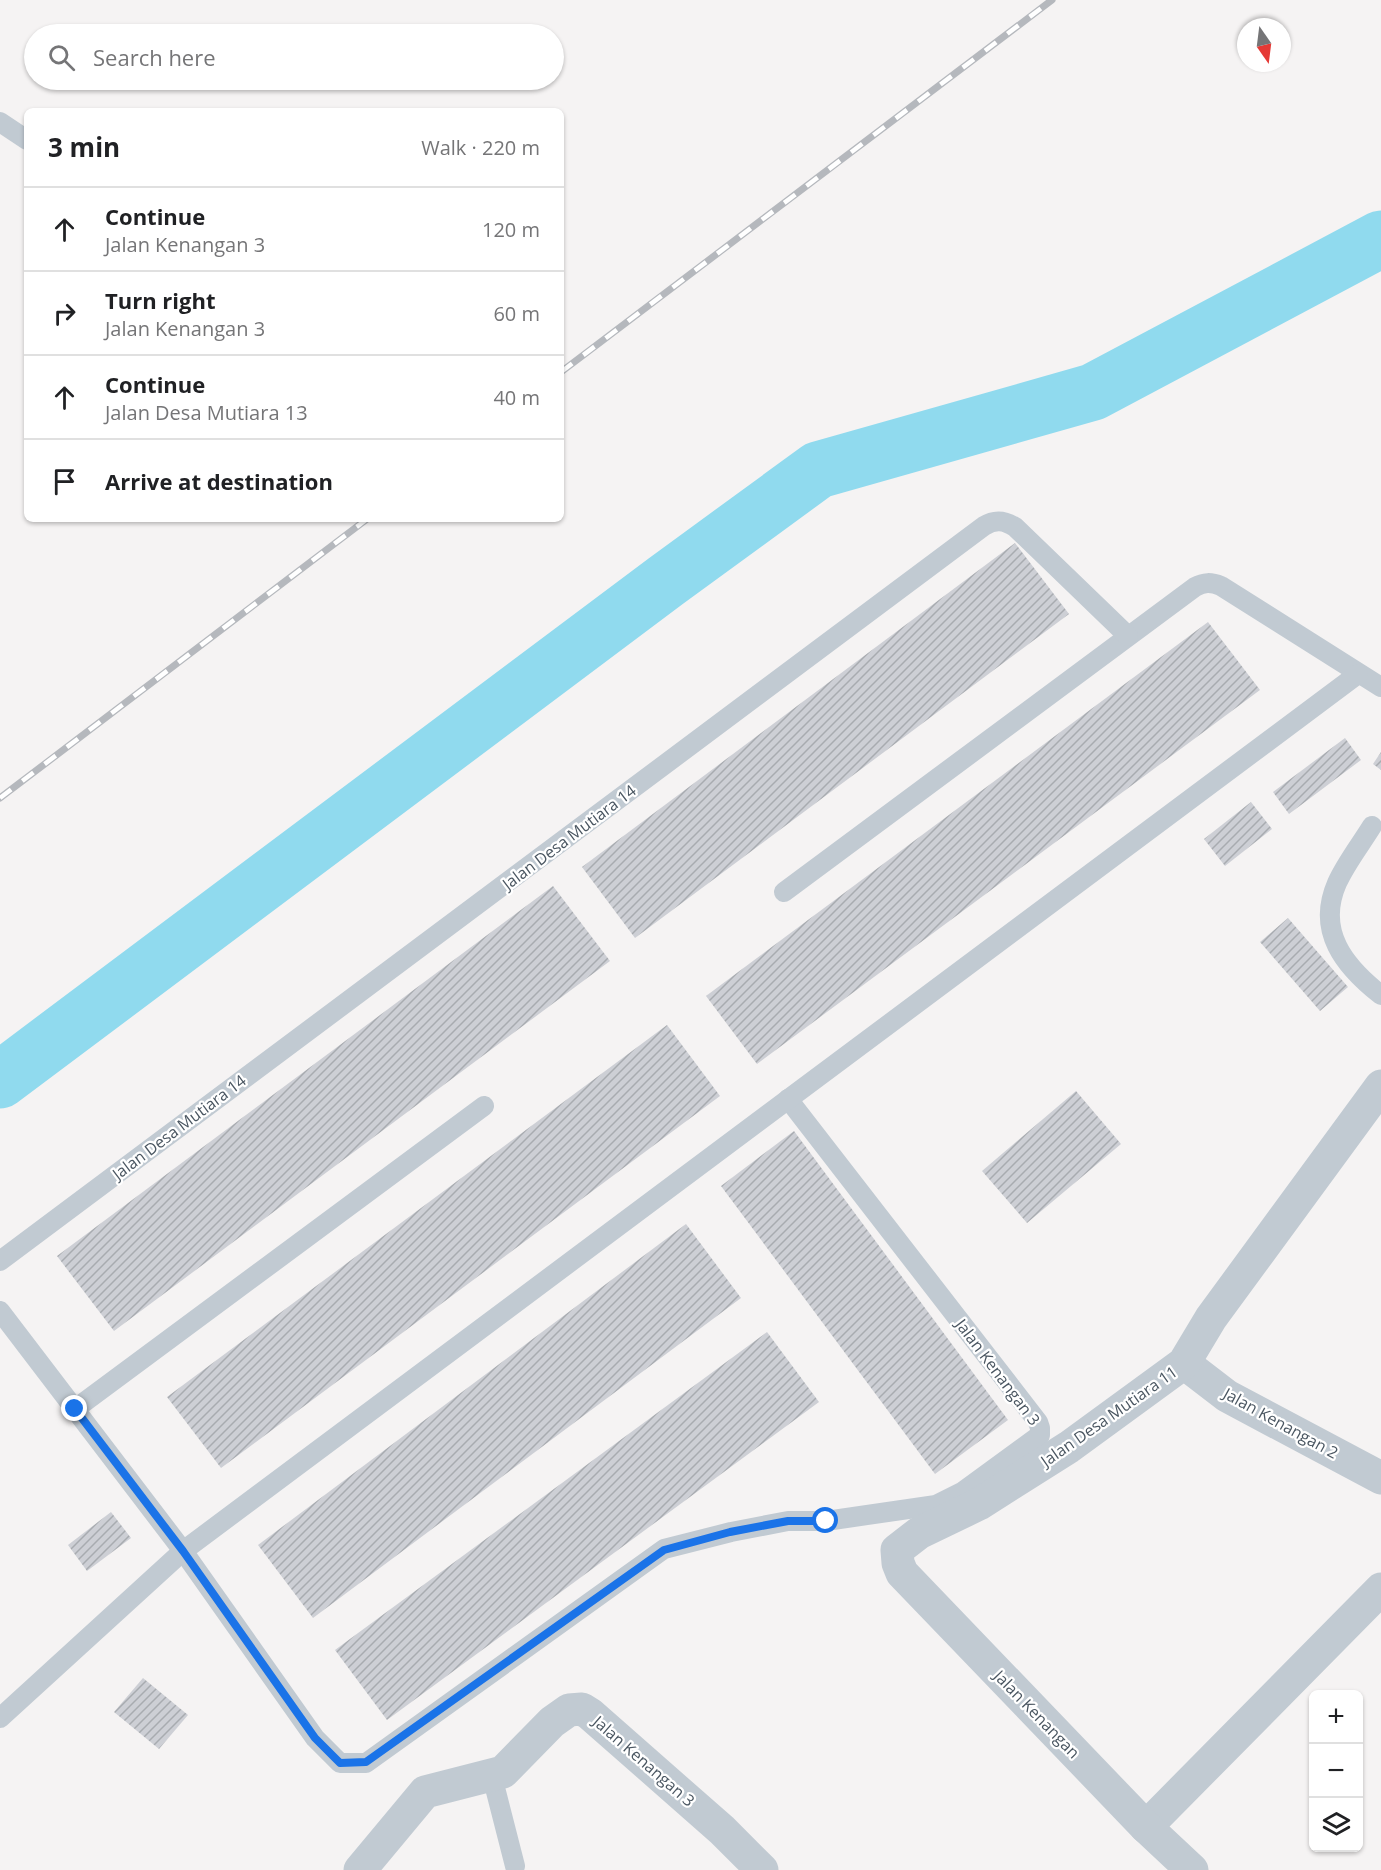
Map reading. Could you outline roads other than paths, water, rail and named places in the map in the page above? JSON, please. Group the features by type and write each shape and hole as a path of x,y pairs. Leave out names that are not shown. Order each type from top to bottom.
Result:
{"street":[{"name":"Jalan Desa Mutiara 11","path":"897,1550 919,1533 979,1504 1069,1447 1184,1363 1211,1318 1381,1086"},
{"name":"Jalan Kenangan 2","path":"1184,1363 1227,1396 1381,1478"},
{"name":"Jalan Kenangan","path":"897,1550 902,1573 1146,1827 1192,1870"},
{"path":"1146,1827 1381,1589"},
{"name":"Jalan Kenangan 3","path":"492,1776 502,1772 560,1716 569,1710 582,1709 591,1714 713,1822 762,1870"},
{"path":"360,1870 425,1792 492,1776"}],"lane":[{"path":"0,122 24,138"},
{"name":"Jalan Desa Mutiara 14","path":"0,1260 991,522 1000,521 1015,527 1128,636"},
{"path":"784,892 1128,636 1203,583 1221,586 1381,687"},
{"path":"0,1718 183,1551 1358,674"},
{"path":"1372,826 1337,882 1330,906 1332,936 1340,952 1353,971 1381,995"},
{"name":"Jalan Kenangan 3","path":"183,1551 315,1738 340,1763 366,1762 664,1550 730,1532 788,1521 826,1521 936,1505 962,1492 1040,1435 1041,1428 1038,1422 788,1099"},
{"path":"75,1409 484,1106"},
{"path":"0,1311 183,1551"},
{"path":"492,1776 515,1866"}],"waterway":[{"path":"0,1080 666,581 818,470 1093,392 1381,239"}],"railway":[{"path":"564,370 1052,0"},
{"path":"0,798 363,522"}]}
